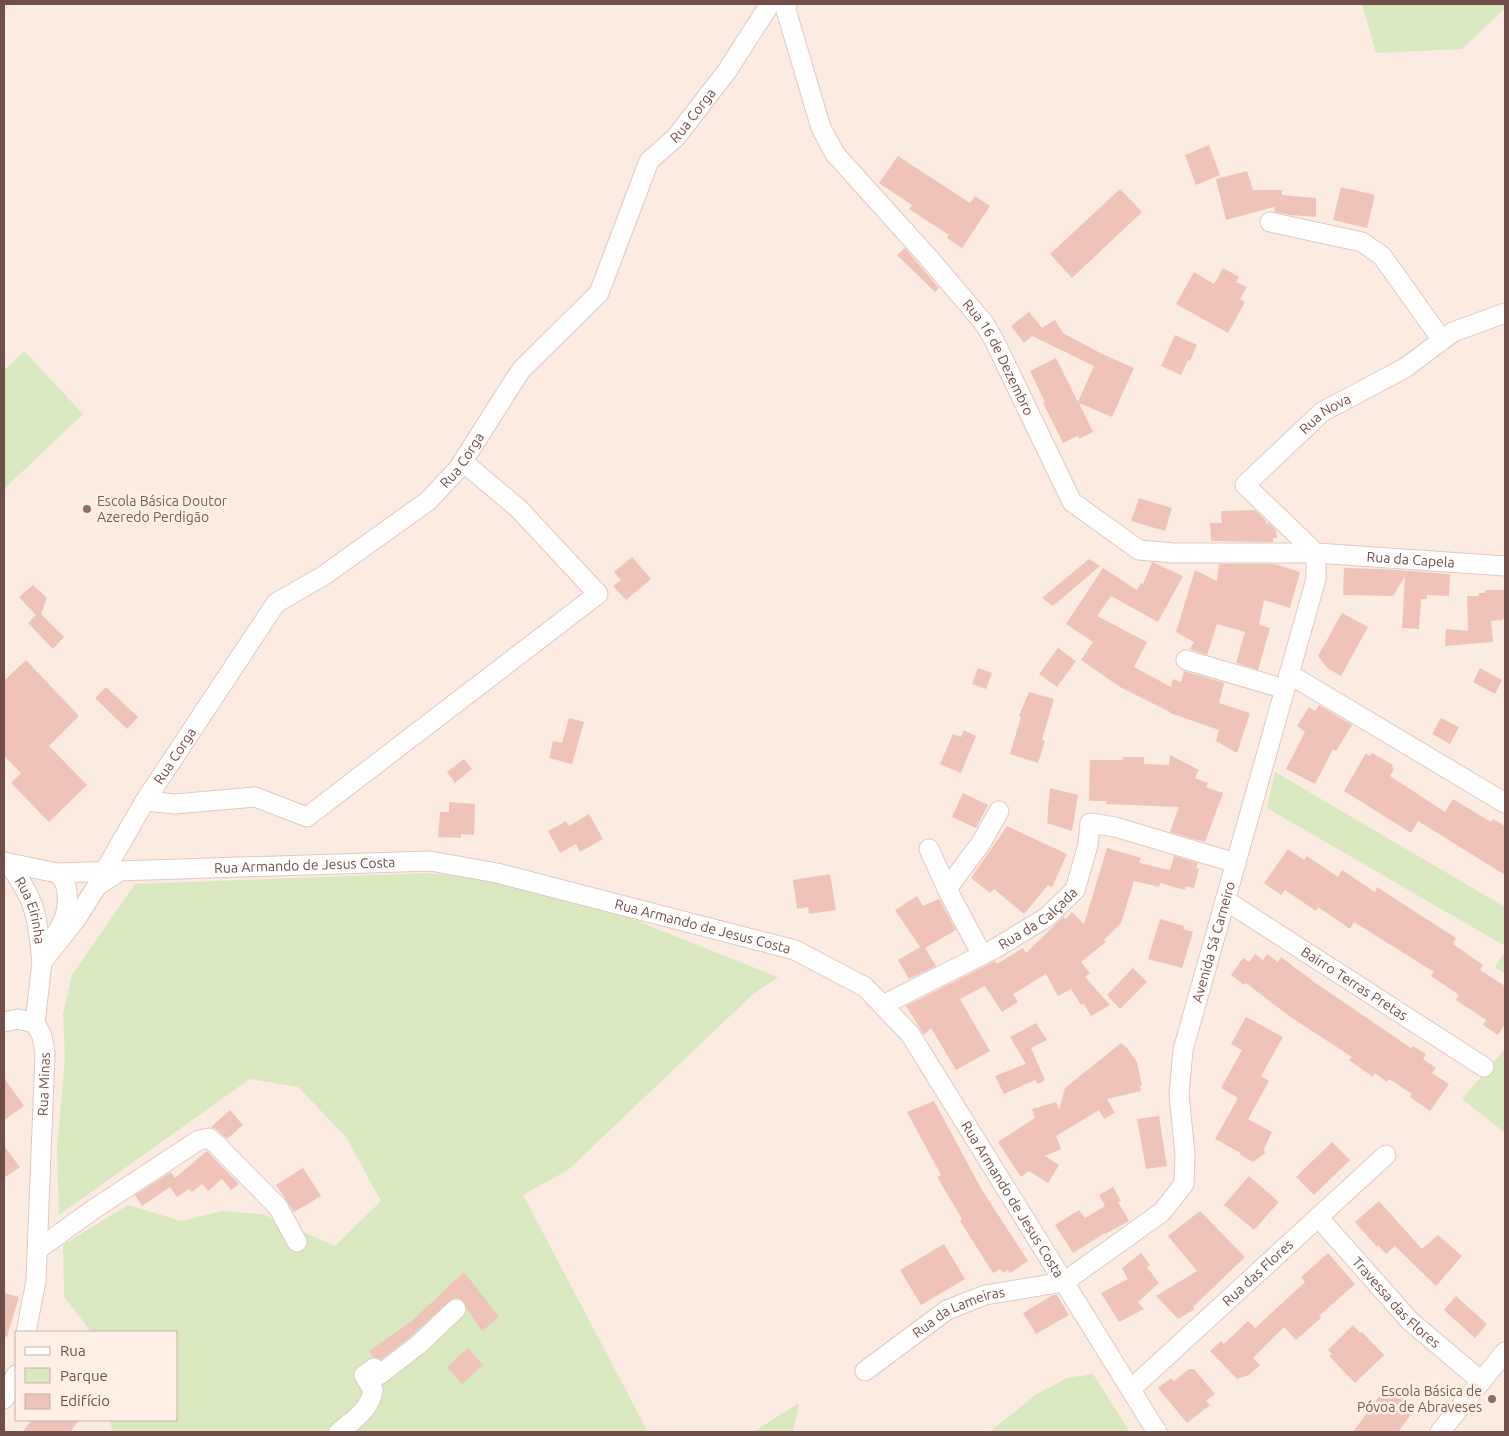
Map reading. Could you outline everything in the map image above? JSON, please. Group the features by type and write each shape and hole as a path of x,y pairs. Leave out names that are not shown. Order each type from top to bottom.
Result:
{"street":[{"name":"Rua Corga","path":"112,871 146,800 276,603 322,576 428,501 463,462 521,370 599,293 649,161 676,137 726,71 770,4"},
{"name":"Rua 16 de Dezembro","path":"787,4 786,10 821,128 835,154 928,256 984,323 1072,502 1139,550 1174,553 1316,554"},
{"path":"1270,222 1362,242 1382,256 1442,340"},
{"name":"Rua Nova","path":"1316,554 1245,486 1322,412 1405,368 1454,332 1505,313"},
{"path":"146,800 175,804 255,797 307,816 598,594 519,509 463,462"},
{"name":"Rua da Capela","path":"1316,554 1505,566"},
{"name":"Avenida Sá Carneiro","path":"1064,1282 1162,1212 1184,1184 1185,1155 1179,1094 1183,1050 1316,579 1316,554"},
{"path":"1186,660 1287,682 1505,802"},
{"path":"949,893 949,886 981,843 999,811"},
{"name":"Rua da Calçada","path":"883,1005 982,955 1047,918 1075,890 1088,845 1090,823 1115,827 1236,863"},
{"path":"929,849 949,893 982,955"},
{"name":"Rua Armando de Jesus Costa","path":"6,863 57,872 430,861 497,873 795,950 865,987 910,1034 1157,1432"},
{"name":"Rua Eirinha","path":"6,863 28,894 34,909 42,962"},
{"path":"42,962 76,919 97,886 112,871"},
{"path":"42,962 64,919 66,884 57,872"},
{"name":"Bairro Terras Pretas","path":"1225,900 1484,1067"},
{"name":"Rua Minas","path":"26,1331 36,1281 45,1053 42,1036 35,1023 42,962"},
{"path":"4,1022 18,1019 35,1023"},
{"path":"37,1250 94,1209 191,1145 199,1140 208,1138 278,1207 297,1242"},
{"name":"Rua das Flores","path":"1131,1389 1386,1155"},
{"name":"Travessa das Flores","path":"1318,1217 1410,1321 1481,1382"},
{"name":"Rua da Lameiras","path":"865,1371 948,1310 985,1295 1064,1282"},
{"path":"339,1432 365,1410 369,1402 373,1390 364,1375 374,1368 379,1375 418,1345 456,1309"},
{"path":"1440,1432 1505,1352"},
{"path":"4,1399 15,1377"}],"green space":[{"path":"1362,4 1505,4 1505,8 1462,49 1376,53"},
{"path":"24,351 83,414 4,489 4,371"},
{"path":"1275,772 1505,907 1505,946 1267,808"},
{"path":"429,873 555,888 778,977 751,996 568,1170 523,1195 648,1432 113,1432 110,1421 178,1421 178,1331 90,1331 64,1296 63,1245 128,1205 181,1221 222,1211 262,1214 335,1246 381,1201 346,1137 298,1087 250,1079 59,1215 57,1149 65,1057 63,1014 72,975 135,884"},
{"path":"1505,952 1505,974 1495,967"},
{"path":"1505,1049 1505,1133 1462,1099"},
{"path":"1093,1374 1130,1432 989,1432 1037,1394 1067,1378"},
{"path":"799,1403 793,1432 753,1432"}],"building":[{"path":"1209,145 1220,175 1196,185 1185,155"},
{"path":"898,156 970,203 975,196 990,206 962,248 947,238 949,235 909,209 912,205 879,183"},
{"path":"1247,171 1253,190 1282,190 1282,195 1316,198 1316,217 1275,212 1274,207 1226,220 1216,179"},
{"path":"1341,187 1375,195 1367,228 1333,220"},
{"path":"1120,189 1142,212 1072,278 1050,254"},
{"path":"905,248 939,288 935,292 897,255"},
{"path":"1223,268 1239,277 1236,282 1247,287 1240,299 1245,302 1228,333 1176,304 1194,272 1214,284"},
{"path":"1029,312 1042,328 1055,320 1063,333 1100,353 1134,368 1112,417 1079,403 1093,432 1079,439 1078,436 1063,443 1043,403 1045,402 1030,371 1056,358 1078,402 1094,366 1032,336 1024,343 1011,326"},
{"path":"1175,335 1197,345 1181,375 1161,366"},
{"path":"1139,498 1172,508 1165,531 1131,521"},
{"path":"1255,510 1266,521 1266,524 1269,523 1276,530 1277,538 1273,538 1273,542 1211,541 1210,523 1222,523 1221,511"},
{"path":"632,557 651,579 626,600 613,586 621,580 614,572"},
{"path":"1089,559 1100,566 1053,606 1042,598"},
{"path":"1152,562 1183,576 1158,622 1111,596 1097,616 1147,642 1134,667 1171,687 1173,679 1181,682 1184,671 1224,683 1219,703 1250,713 1237,753 1216,741 1219,730 1170,713 1120,687 1081,660 1093,642 1066,624 1103,568 1137,590 1141,583 1143,584"},
{"path":"1219,564 1275,564 1300,572 1290,608 1264,600 1259,625 1270,628 1258,670 1236,663 1245,632 1217,624 1207,655 1190,649 1194,642 1176,632 1195,570 1217,581"},
{"path":"1344,568 1450,574 1449,596 1427,595 1427,599 1421,599 1419,629 1402,628 1405,576 1393,596 1343,595"},
{"path":"33,585 47,598 41,614 64,637 53,649 28,623 36,615 19,597"},
{"path":"1485,590 1505,590 1505,618 1503,620 1491,621 1493,642 1445,646 1446,629 1468,631 1467,596 1479,596 1478,593 1485,593"},
{"path":"1342,613 1368,627 1341,676 1327,668 1318,656"},
{"path":"1058,648 1076,661 1057,687 1039,674"},
{"path":"26,660 79,716 49,746 87,785 49,822 11,783 21,773 4,756 4,681"},
{"path":"978,668 992,673 986,689 972,684"},
{"path":"1480,668 1502,680 1495,694 1473,682"},
{"path":"106,687 138,717 127,729 95,698"},
{"path":"1029,692 1054,699 1042,740 1045,741 1038,763 1010,754 1021,717 1019,716"},
{"path":"1319,705 1352,725 1336,751 1333,749 1315,784 1286,769 1305,732 1297,726 1309,707 1315,711"},
{"path":"569,718 584,722 572,764 549,758 553,741 562,743"},
{"path":"1441,718 1459,727 1450,744 1432,734"},
{"path":"964,730 976,736 961,773 940,764 953,734 961,737"},
{"path":"1366,753 1370,756 1372,753 1393,765 1394,769 1390,776 1445,812 1453,799 1491,822 1493,819 1505,826 1505,875 1418,821 1411,833 1344,791"},
{"path":"1170,755 1199,770 1195,778 1208,783 1206,787 1223,793 1205,842 1170,832 1179,807 1106,804 1107,801 1089,801 1090,760 1123,760 1123,757 1144,757 1144,764 1169,765"},
{"path":"464,759 472,769 455,783 447,772"},
{"path":"1050,788 1078,795 1072,831 1047,823"},
{"path":"963,793 988,805 976,828 952,817"},
{"path":"449,802 475,804 474,835 461,834 461,838 438,837 440,812 449,812"},
{"path":"589,814 603,839 580,852 576,844 560,853 548,831 566,821 569,826"},
{"path":"1007,826 1067,854 1052,887 1048,885 1024,914 994,889 990,893 971,878"},
{"path":"1107,848 1141,858 1139,863 1170,870 1174,856 1198,863 1196,868 1199,869 1194,888 1186,886 1185,890 1160,883 1159,887 1134,881 1121,923 1104,940 1106,942 1081,962 1090,973 1085,977 1110,1005 1091,1016 1084,1004 1081,1005 1071,989 1058,996 1046,974 1013,994 1018,1002 1002,1012 985,986 960,999 990,1051 956,1070 931,1028 924,1035 906,1006 995,961 997,964 1023,948 1026,953 1063,917 1066,919 1072,912 1084,924"},
{"path":"1288,849 1304,860 1307,856 1338,877 1342,870 1375,892 1377,887 1456,938 1453,944 1483,965 1480,970 1505,986 1505,1024 1498,1035 1483,1025 1486,1020 1456,1000 1459,995 1431,976 1434,972 1354,922 1350,929 1318,907 1316,911 1285,890 1281,895 1264,883"},
{"path":"830,874 836,910 809,914 808,907 797,909 793,880"},
{"path":"917,896 923,906 939,899 956,930 925,948 936,966 909,979 898,960 920,947 895,910"},
{"path":"1160,919 1184,926 1183,929 1193,932 1182,968 1148,959"},
{"path":"1255,954 1263,960 1267,954 1278,962 1281,957 1314,982 1411,1048 1413,1046 1426,1054 1423,1059 1436,1068 1432,1073 1449,1084 1430,1111 1410,1097 1412,1094 1389,1079 1387,1082 1375,1073 1373,1077 1349,1060 1352,1057 1289,1016 1246,983 1244,985 1231,975 1243,958 1249,962"},
{"path":"1133,968 1147,982 1120,1009 1107,995"},
{"path":"1246,1017 1283,1037 1261,1076 1269,1081 1248,1119 1272,1132 1264,1149 1265,1153 1253,1162 1215,1139 1238,1098 1221,1088 1242,1050 1231,1044"},
{"path":"1036,1023 1047,1040 1031,1048 1045,1080 1038,1084 1035,1080 1004,1094 995,1076 1026,1064 1010,1037"},
{"path":"1121,1043 1137,1062 1142,1085 1140,1086 1141,1091 1107,1099 1115,1113 1104,1119 1099,1110 1056,1136 1061,1149 1045,1156 1059,1165 1048,1183 1029,1171 1021,1177 998,1142 1035,1118 1032,1109 1056,1102 1059,1110 1065,1088"},
{"path":"4,1078 24,1106 4,1120"},
{"path":"934,1101 982,1190 1028,1261 1010,1273 1008,1270 1003,1273 1000,1269 993,1273 960,1221 962,1219 937,1177 941,1175 907,1112"},
{"path":"230,1110 243,1125 227,1139 211,1127"},
{"path":"1159,1116 1167,1166 1146,1169 1137,1119"},
{"path":"1332,1142 1350,1160 1314,1195 1296,1177"},
{"path":"4,1146 20,1167 4,1178"},
{"path":"207,1151 239,1184 231,1190 222,1179 208,1191 202,1184 192,1192 189,1189 177,1197 170,1187 142,1206 135,1195 171,1172 175,1178"},
{"path":"303,1168 321,1196 294,1212 276,1185"},
{"path":"1249,1176 1279,1202 1254,1230 1224,1205"},
{"path":"1113,1187 1121,1201 1118,1202 1129,1221 1073,1253 1055,1225 1079,1210 1085,1218 1105,1206 1099,1195"},
{"path":"1379,1201 1422,1249 1438,1235 1462,1256 1436,1286 1395,1246 1386,1254 1378,1245 1376,1246 1355,1222"},
{"path":"1200,1211 1245,1257 1193,1307 1195,1309 1178,1319 1156,1296 1197,1271 1168,1236"},
{"path":"944,1244 965,1279 921,1305 900,1270"},
{"path":"1141,1253 1150,1265 1147,1267 1159,1283 1138,1302 1144,1309 1119,1322 1101,1293 1128,1279 1122,1268"},
{"path":"1328,1253 1355,1284 1319,1316 1321,1318 1296,1340 1284,1327 1253,1358 1260,1365 1249,1375 1237,1379 1210,1351 1221,1341 1224,1344 1248,1321 1255,1328 1305,1282 1301,1277"},
{"path":"464,1272 499,1317 482,1331 464,1302 459,1298 453,1298 411,1336 381,1359 373,1357 369,1351 412,1321"},
{"path":"4,1293 19,1297 7,1337 4,1336"},
{"path":"1053,1295 1057,1295 1069,1315 1036,1334 1023,1313"},
{"path":"1456,1296 1487,1324 1475,1338 1444,1310"},
{"path":"1353,1325 1384,1355 1355,1383 1329,1356 1332,1354 1328,1350"},
{"path":"468,1348 483,1365 462,1384 447,1367"},
{"path":"1189,1369 1194,1369 1215,1394 1206,1401 1210,1405 1187,1423 1158,1388 1171,1378 1174,1381"},
{"path":"1387,1386 1416,1408 1398,1432 1353,1432"},
{"path":"31,1421 78,1421 70,1432 22,1432"}],"place":[{"name":"Escola Básica Doutor Azeredo Perdigão","path":"87,509"},
{"name":"Escola Básica de Póvoa de Abraveses","path":"1492,1399"}]}
